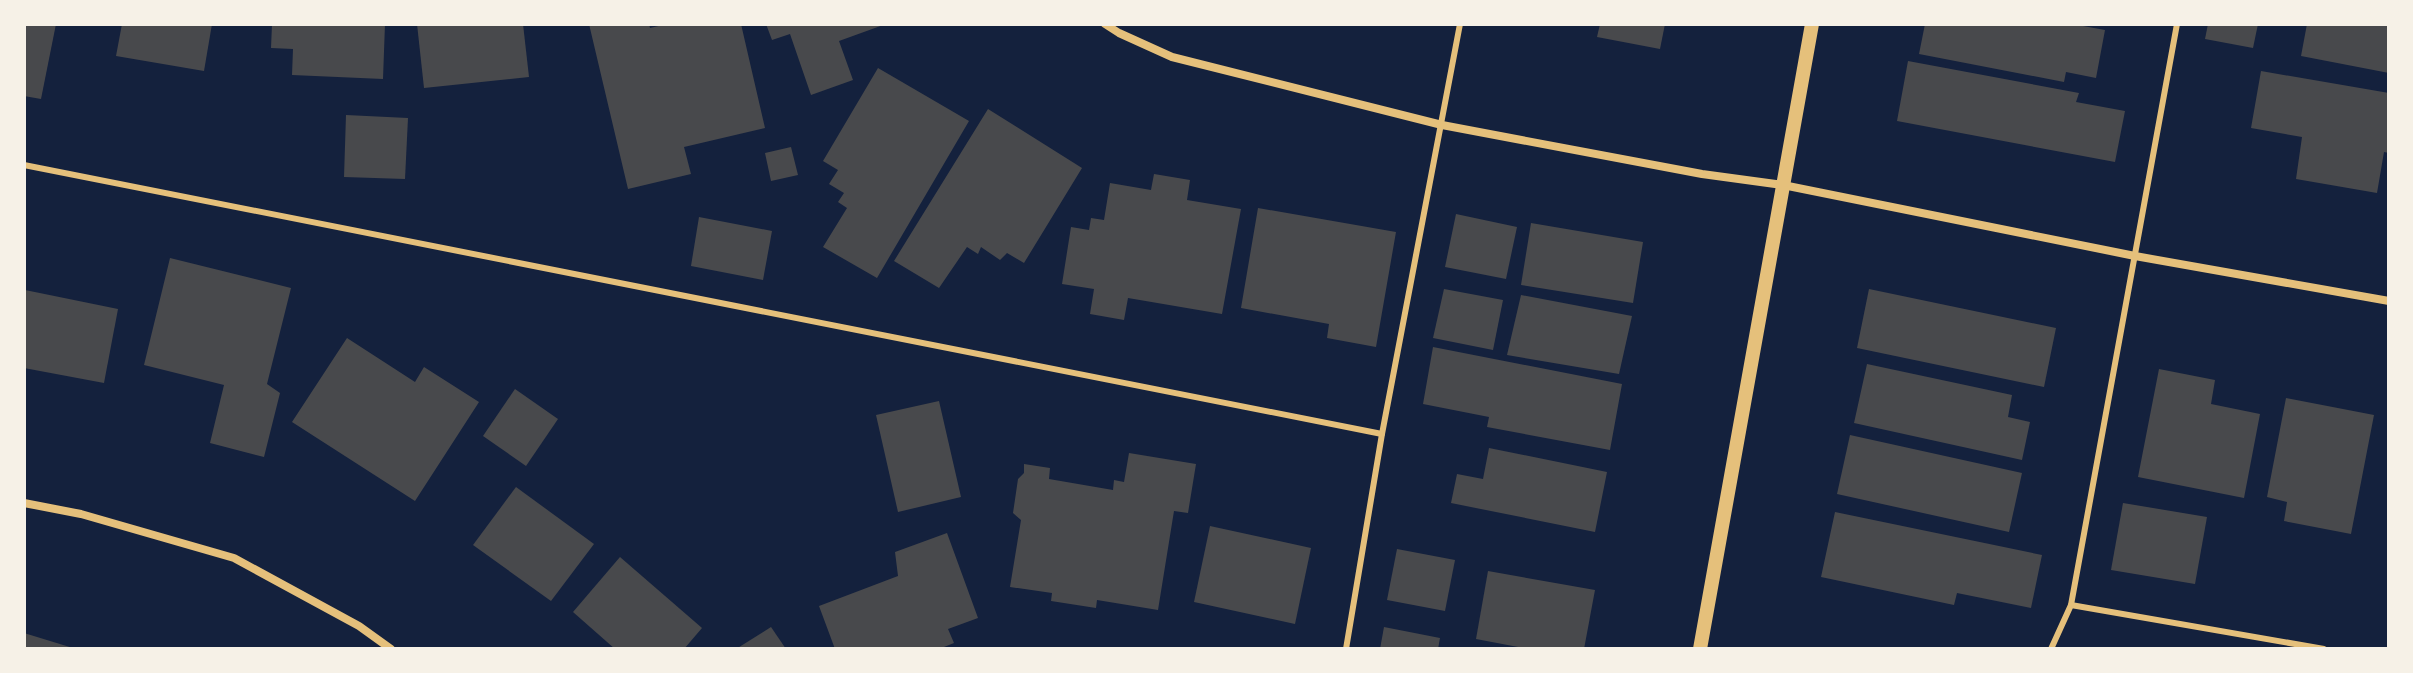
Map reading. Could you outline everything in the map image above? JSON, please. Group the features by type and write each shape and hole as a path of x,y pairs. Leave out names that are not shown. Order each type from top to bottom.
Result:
{"street":[{"path":"1105,24 1172,57 1442,125 1702,174 1783,185 2135,256 2389,301"},
{"path":"1700,649 1812,24"},
{"path":"24,503 81,514 234,558 359,626 391,649"}],"lane":[{"path":"1346,649 1382,434 1460,24"},
{"path":"2051,649 2071,605 2177,24"},
{"path":"24,165 1382,434"},
{"path":"2071,605 2324,649"}],"building":[{"path":"24,24 56,24 41,99 24,96"},
{"path":"122,24 212,24 204,71 116,56"},
{"path":"272,24 385,24 383,79 292,75 293,49 271,48"},
{"path":"417,24 523,24 529,77 424,88"},
{"path":"589,24 649,24 650,28 667,24 741,24 765,128 684,147 691,174 628,189"},
{"path":"766,24 886,24 839,41 853,80 811,95 790,34 772,40"},
{"path":"1600,24 1665,24 1660,49 1597,37"},
{"path":"1925,24 2072,24 2105,30 2096,78 2066,72 2064,82 1919,54"},
{"path":"2208,24 2258,24 2253,48 2205,39"},
{"path":"2307,24 2389,24 2389,73 2301,56"},
{"path":"1908,61 2079,93 2076,102 2125,111 2115,162 1897,121"},
{"path":"878,68 969,121 877,278 823,247 847,208 838,202 844,193 829,184 838,170 823,161"},
{"path":"2261,71 2389,93 2389,153 2384,152 2377,193 2296,179 2302,137 2251,128"},
{"path":"988,109 1082,168 1024,263 1007,253 1000,260 981,247 978,254 967,247 939,288 894,261"},
{"path":"346,115 408,118 405,179 344,177"},
{"path":"791,147 798,175 771,181 765,153"},
{"path":"1154,174 1190,180 1187,200 1241,209 1222,314 1128,298 1124,320 1090,314 1094,289 1062,284 1071,227 1089,230 1091,218 1104,220 1110,183 1151,190"},
{"path":"1258,208 1396,232 1376,347 1327,338 1329,324 1241,308"},
{"path":"1456,214 1517,227 1506,279 1445,267"},
{"path":"699,217 772,231 763,280 691,266"},
{"path":"1531,223 1643,242 1633,303 1521,285"},
{"path":"170,258 291,288 267,384 280,393 264,457 210,443 224,385 144,365"},
{"path":"1444,289 1503,300 1493,350 1433,338"},
{"path":"1869,289 2056,328 2044,387 1857,348"},
{"path":"25,290 118,309 104,383 24,368"},
{"path":"1521,295 1632,316 1619,374 1507,355"},
{"path":"347,338 415,382 424,367 479,402 415,501 292,422"},
{"path":"1433,347 1622,384 1610,450 1487,427 1489,417 1423,404"},
{"path":"1867,364 2012,395 2008,417 2030,422 2022,460 1854,423"},
{"path":"2159,369 2215,380 2211,404 2260,414 2244,498 2138,477"},
{"path":"515,389 558,419 526,466 483,436"},
{"path":"2286,398 2374,415 2351,534 2284,521 2287,502 2267,497"},
{"path":"939,401 961,497 898,512 876,415"},
{"path":"1850,435 2022,473 2009,532 1837,494"},
{"path":"1489,448 1607,472 1595,532 1451,503 1457,474 1483,479"},
{"path":"1129,453 1196,464 1188,513 1174,511 1158,610 1097,600 1096,608 1051,601 1052,593 1010,587 1021,520 1013,513 1018,479 1024,473 1024,464 1050,468 1049,479 1113,490 1114,480 1124,482"},
{"path":"516,487 594,544 551,601 473,545"},
{"path":"2123,503 2207,517 2195,584 2111,570"},
{"path":"1835,512 2042,555 2031,608 1957,593 1954,605 1821,577"},
{"path":"1210,526 1311,548 1295,624 1194,602"},
{"path":"947,533 978,618 948,629 954,643 939,649 835,649 819,606 898,576 895,552"},
{"path":"1397,549 1455,560 1445,611 1387,600"},
{"path":"620,557 702,628 684,649 615,649 573,612"},
{"path":"1488,571 1595,590 1584,649 1528,649 1476,639"},
{"path":"771,627 786,649 736,649"},
{"path":"1384,627 1440,638 1438,649 1380,649"},
{"path":"24,633 73,648 73,649 24,649"}]}
